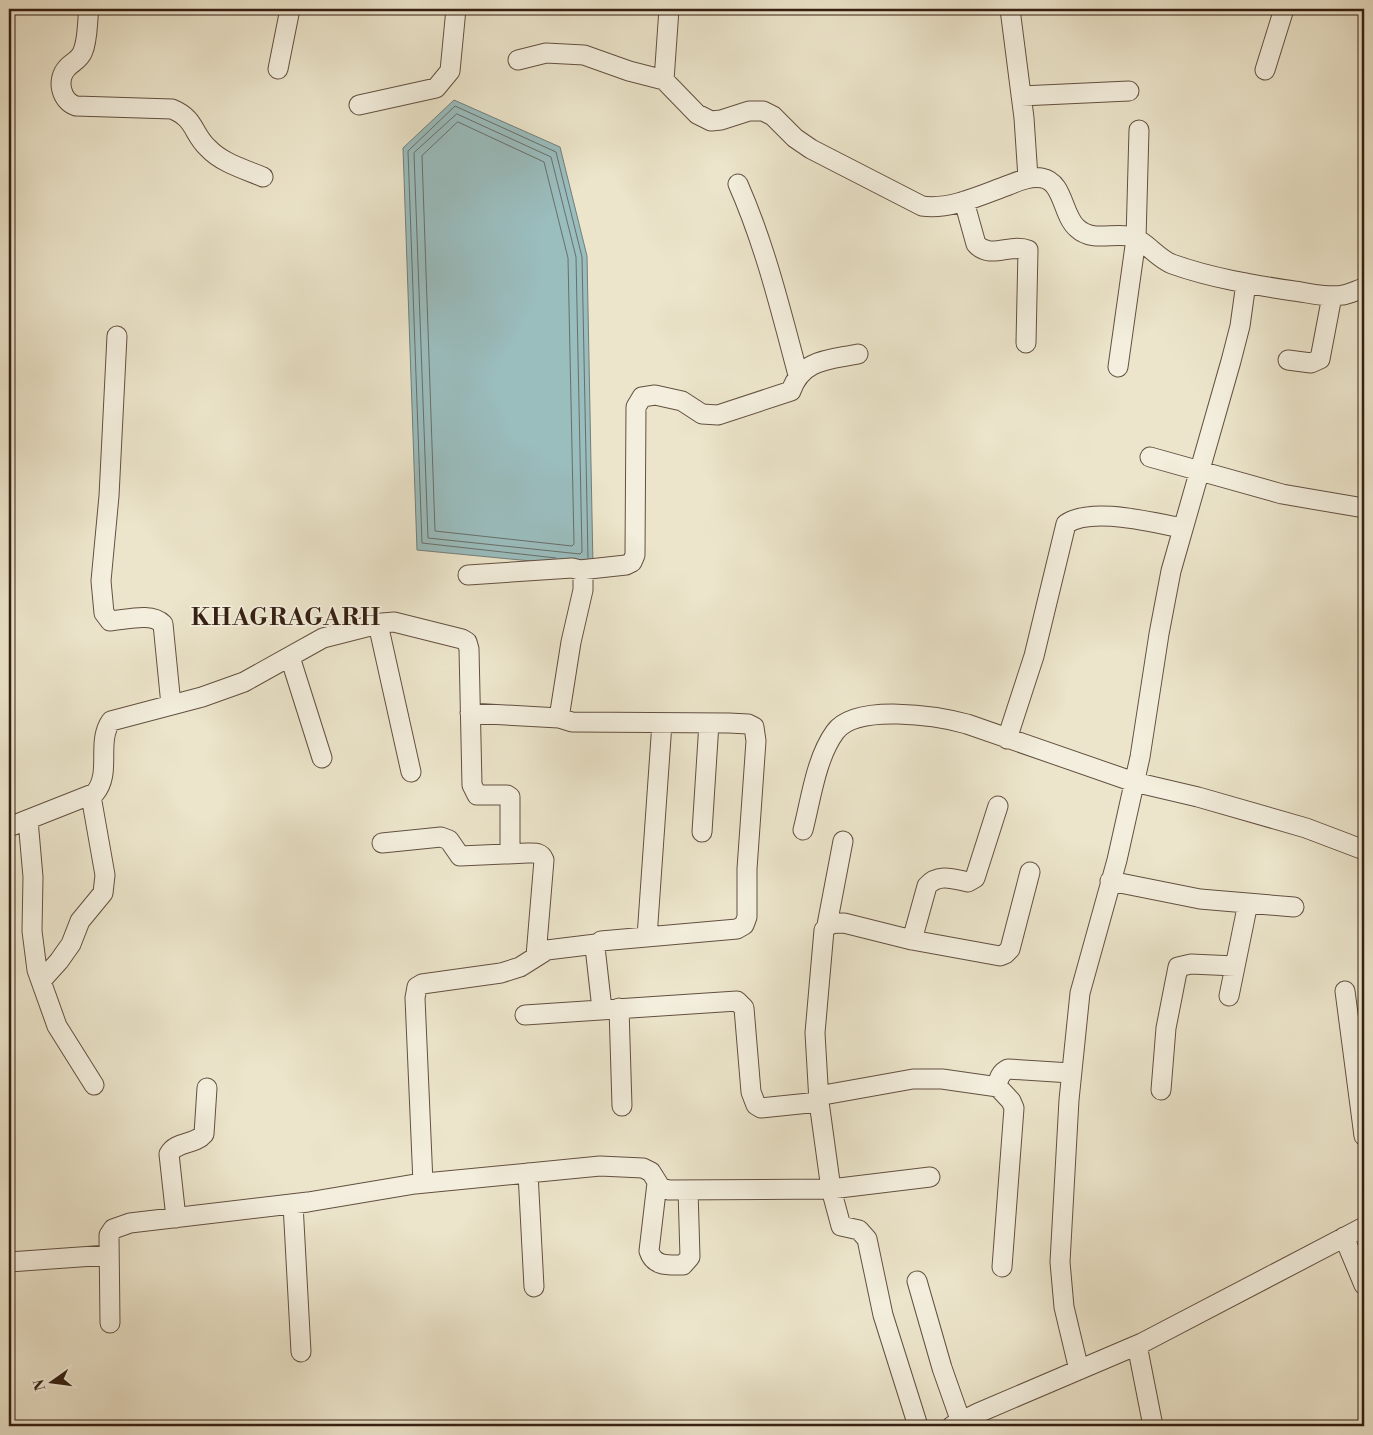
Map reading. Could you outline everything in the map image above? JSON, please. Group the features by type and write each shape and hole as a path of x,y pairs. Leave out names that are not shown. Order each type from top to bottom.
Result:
{"street":[{"path":"89,9 83,53 66,68 62,79 61,92 65,100 76,106 172,109 184,114 192,121 205,146 215,155 263,176"},
{"path":"278,69 290,9"},
{"path":"359,105 436,88 450,71 456,9"},
{"path":"664,80 669,9"},
{"path":"1010,9 1022,96 1028,178"},
{"path":"1264,70 1284,9"},
{"path":"518,60 546,53 584,55 629,71 664,80 697,114 711,121 721,120 749,111 763,111 773,116 795,138 811,149 922,206 940,207 964,201 1028,178 1048,179 1056,186 1071,221 1078,229 1100,237 1128,236 1136,239 1171,263 1246,283 1332,296 1343,296 1364,288"},
{"path":"1022,96 1129,91"},
{"path":"1118,367 1136,239 1139,130"},
{"path":"738,184 749,209 774,284 798,375"},
{"path":"964,201 976,244 981,250 987,252 1028,250 1026,343"},
{"path":"1079,1370 1064,1307 1060,1262 1071,1073 1080,993 1134,782 1159,634 1182,528 1234,352 1246,283"},
{"path":"1288,360 1311,363 1320,359 1332,296"},
{"path":"117,336 110,496 102,567 102,604 106,618 110,621 151,617 158,619 163,624 171,705"},
{"path":"468,575 572,568 580,570 626,565 632,562 635,556 637,537 635,475 636,407 642,397 647,394 672,397 702,414 718,415 791,391 798,375 812,365 858,354"},
{"path":"1150,457 1282,494 1364,508"},
{"path":"1007,739 1036,648 1066,524 1082,518 1097,517 1119,518 1182,528"},
{"path":"559,718 571,642 583,590 583,576 580,570"},
{"path":"9,827 91,796 100,787 105,737 111,721 171,705 244,682 324,638 378,624 394,622 462,638 467,642 469,649 472,785 477,795 507,795 510,797 510,854"},
{"path":"378,624 411,772"},
{"path":"290,657 322,758"},
{"path":"424,1183 415,990 422,984 501,973 520,968 547,950 561,947 596,944 601,941 738,929 744,925 747,917 747,869 756,741 754,727 748,724 572,722 559,718 470,713"},
{"path":"803,830 828,744 842,725 884,714 915,715 942,717 1134,782 1297,825 1364,850"},
{"path":"647,937 662,723"},
{"path":"702,832 709,723"},
{"path":"41,982 71,944 80,921 103,893 105,875 91,796"},
{"path":"912,940 927,886 931,882 946,877 968,882 975,878 998,806"},
{"path":"28,820 33,877 32,931 41,982 57,1026 94,1085"},
{"path":"382,843 441,836 449,840 460,856 537,853 544,860 536,956"},
{"path":"843,841 827,925 824,930 817,992 815,1033 818,1099 831,1189 841,1226 859,1230 867,1239 883,1316 918,1426"},
{"path":"827,925 844,923 978,954 1000,956 1010,949 1030,872"},
{"path":"1110,881 1172,894 1294,907"},
{"path":"1229,996 1248,903"},
{"path":"596,944 594,948 610,1008 622,1106"},
{"path":"1161,1090 1166,1028 1178,967 1191,964 1235,966"},
{"path":"1345,991 1364,1136"},
{"path":"524,1015 737,1000 744,1008 752,1092 756,1105 761,1108 913,1080 942,1079 998,1088 1011,1101 1014,1108 1002,1266"},
{"path":"998,1088 998,1079 1002,1072 1008,1069 1071,1073"},
{"path":"176,1218 169,1154 173,1148 198,1140 204,1134 207,1088"},
{"path":"110,1323 109,1235 113,1229 130,1223 293,1204 424,1183 600,1166 643,1168 651,1172 661,1188 669,1190 831,1189 930,1177"},
{"path":"528,1173 534,1287"},
{"path":"657,1183 650,1251 652,1258 657,1263 683,1265 690,1258 688,1190"},
{"path":"293,1204 301,1352"},
{"path":"917,1281 956,1424 1137,1345 1364,1227"},
{"path":"1344,1237 1364,1286"},
{"path":"9,1262 108,1255"},
{"path":"1137,1345 1153,1426"}],"water":[{"path":"454,100 560,147 587,256 593,567 417,550 403,148"}],"district":[{"name":"KHAGRAGARH","path":"286,617"}]}
